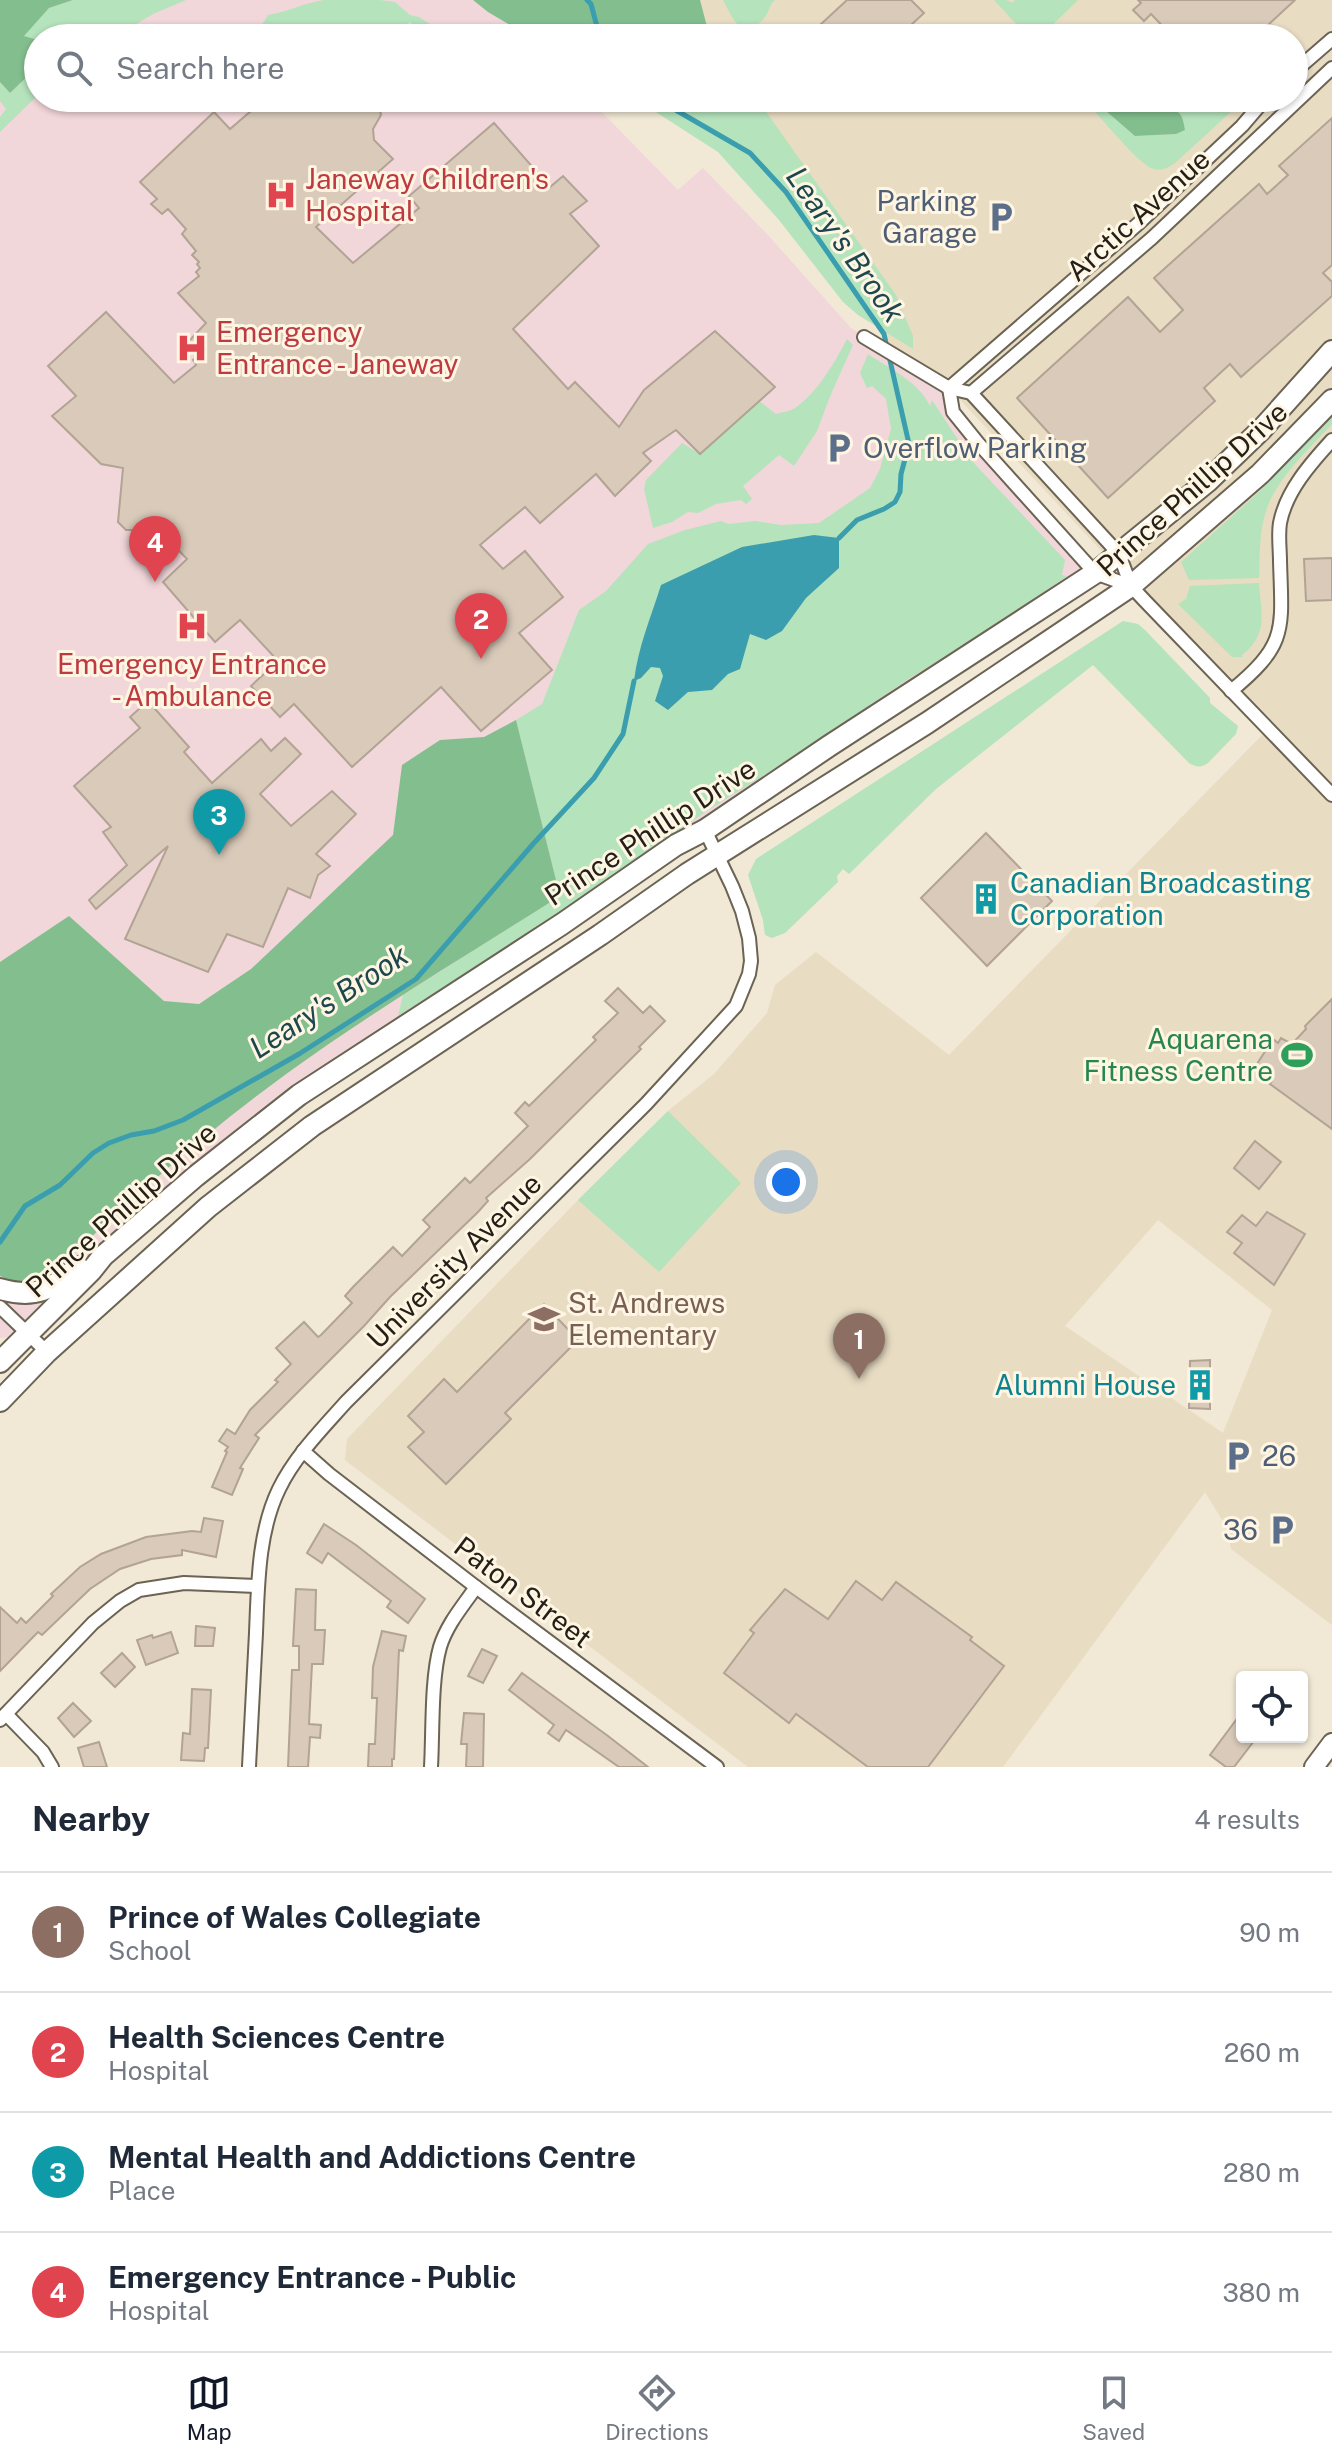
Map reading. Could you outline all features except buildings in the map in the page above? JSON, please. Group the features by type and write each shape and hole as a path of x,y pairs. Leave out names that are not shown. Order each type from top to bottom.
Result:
{"main road":[{"name":"Prince Phillip Drive","path":"0,1362 103,1256 196,1176 299,1095 1095,573 1207,482 1262,429 1332,351"},
{"name":"Prince Phillip Drive","path":"0,1401 47,1352 208,1207 312,1126 718,855 927,723 1131,586 1260,474 1332,400"},
{"path":"0,1289 34,1293 58,1284 81,1264 103,1256"},
{"path":"1314,1767 1332,1743"}],"street":[{"path":"1308,60 1332,39"},
{"name":"Arctic Avenue","path":"1308,91 1332,68"},
{"name":"Arctic Avenue","path":"949,388 1139,223 1254,112"},
{"name":"Arctic Avenue","path":"971,393 1152,238 1285,112"},
{"path":"864,337 949,388 971,393 1119,554 1131,586 1332,795"},
{"path":"949,388 953,412 1095,573 1131,586"},
{"path":"1231,691 1267,657 1275,645 1281,608 1280,525 1295,487 1332,440"},
{"name":"University Avenue","path":"249,1767 258,1586 265,1530 271,1507 287,1474 332,1417 646,1104 736,1006 749,974 749,938 742,911 705,830"},
{"path":"0,1307 47,1352"},
{"name":"Paton Street","path":"303,1451 476,1587 717,1767"},
{"path":"52,1767 43,1752 3,1717 93,1623 139,1590 184,1583 258,1586"},
{"path":"431,1767 436,1664 440,1645 476,1587"}],"shaded area":[{"path":"0,0 493,0 516,24 24,24 24,112 602,112 678,190 703,168 851,328 949,388 953,412 1095,573 328,1075 28,1334 0,1338"},
{"path":"587,0 1332,0 1332,1625 1231,1549 1227,1528 1205,1492 1003,1767 748,1767 345,1460 347,1439 578,1200 668,1111 714,1074 767,1013 775,985 816,952 949,1055 1268,729 949,388 889,353 884,334 821,242 750,153 679,112 1308,112 1308,24 595,24","holes":["1158,1220 1272,1310 1223,1433 1065,1326"]}],"green space":[{"path":"0,0 73,0 49,8 35,24 24,24 24,80 10,93 0,82"},
{"path":"73,0 186,0 136,24 34,24 49,8"},
{"path":"324,0 395,2 410,15 430,24 262,24 268,15"},
{"path":"473,0 700,0 706,24 508,24"},
{"path":"723,0 775,0 758,24 738,24"},
{"path":"994,0 1012,3 1015,0 1078,0 1053,24 1016,24"},
{"path":"24,80 24,109 0,132 0,117 6,109 0,101 0,82 10,93"},
{"path":"656,112 766,112 896,295 913,336 913,349 858,315 843,302 779,220 718,152"},
{"path":"1096,112 1108,112 1136,136 1175,134 1163,112 1231,112 1175,163 1158,170 1145,164"},
{"path":"1107,112 1176,112 1183,119 1185,130 1176,134 1135,136"},
{"path":"847,339 853,345 817,431 794,466 779,455 743,486 752,499 746,504 741,500 716,504 698,513 688,512 672,522 653,528 644,489 646,480 682,443 700,454 759,401 776,414 795,408 818,386"},
{"path":"868,354 911,383 930,406 932,400 972,461 1065,560 1062,575 1067,576 988,631 907,680 707,811 540,927 398,1016 403,995 560,896 516,720 542,704 579,610 606,591 648,544 721,521 729,524 755,521 781,525 819,523 870,488 880,469 891,429 886,399 872,386 867,388 860,373"},
{"path":"1332,416 1332,424 1289,471 1269,503 1262,530 1259,578 1189,580 1181,562 1260,491"},
{"path":"1259,583 1260,631 1243,657 1232,657 1178,604 1186,599 1190,586"},
{"path":"1123,621 1138,624 1146,631 1210,698 1210,703 1238,726 1236,734 1208,763 1198,766 1189,763 1093,665 936,789 849,874 843,869 837,876 838,882 785,933 772,938 765,935 748,875 756,859"},
{"path":"516,720 560,896 355,1026 289,1072 165,1170 49,1277 25,1283 0,1276 0,962 69,916 164,1001 199,1004 251,969 393,835 402,765 440,740 484,737"},
{"path":"668,1111 741,1183 659,1272 578,1200"}],"water":[{"path":"814,535 839,538 839,568 806,598 782,631 766,640 750,634 740,669 728,674 712,690 688,692 668,710 655,701 663,676 660,668 651,667 634,681 661,585 742,547"}],"waterway":[{"name":"Leary's Brook","path":"587,0 596,24"},
{"name":"Leary's Brook","path":"679,112 750,153 786,192 884,334 909,444 900,492 895,502 857,520 839,538"},
{"name":"Leary's Brook","path":"0,1242 25,1206 60,1185 93,1153 109,1143 183,1120 299,1054 416,979 594,778 623,734 634,681"}],"place":[{"name":"Janeway Children's Hospital","path":"281,195"},
{"name":"Parking Garage","path":"1001,217"},
{"name":"Emergency Entrance - Janeway","path":"192,348"},
{"name":"Overflow Parking","path":"839,448"},
{"name":"Emergency Entrance - Public","path":"155,582"},
{"name":"Emergency Entrance - Ambulance","path":"192,626"},
{"name":"Health Sciences Centre","path":"481,659"},
{"name":"Mental Health and Addictions Centre","path":"219,855"},
{"name":"Canadian Broadcasting Corporation","path":"986,899"},
{"name":"Aquarena Fitness Centre","path":"1297,1055"},
{"name":"St. Andrews Elementary","path":"544,1319"},
{"name":"Prince of Wales Collegiate","path":"859,1379"},
{"name":"Alumni House","path":"1200,1385"},
{"name":"26","path":"1238,1456"},
{"name":"36","path":"1282,1530"}]}
